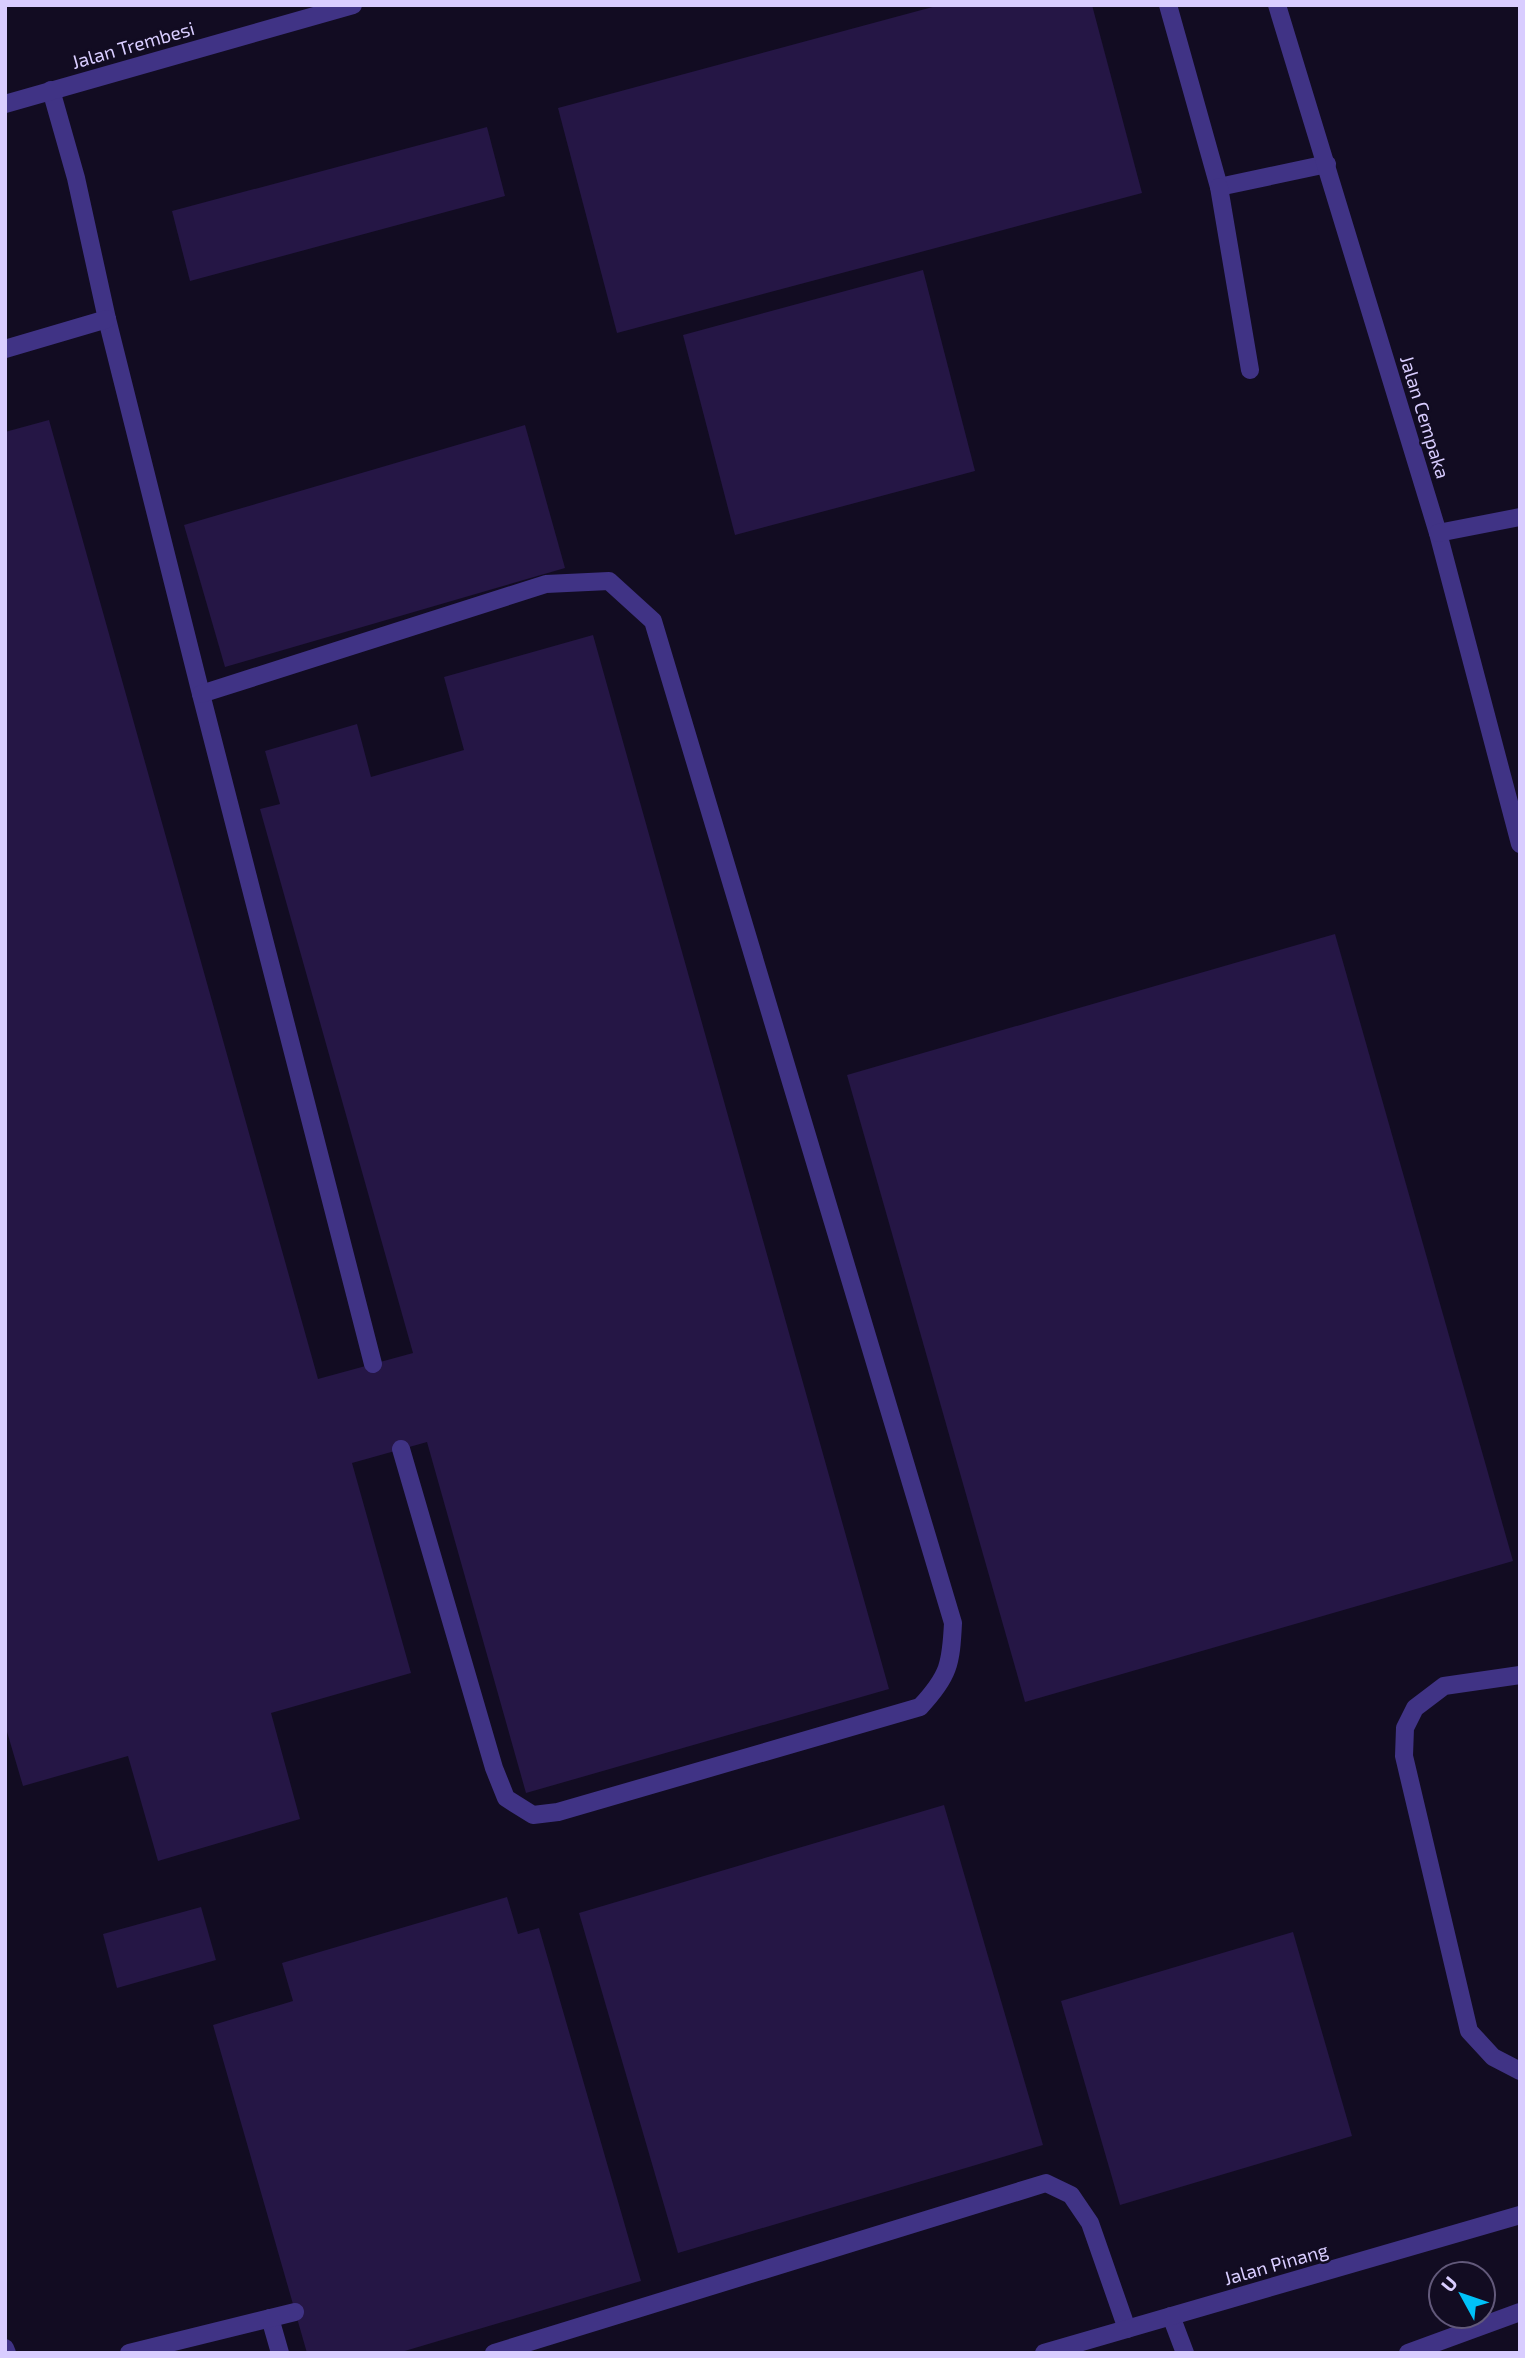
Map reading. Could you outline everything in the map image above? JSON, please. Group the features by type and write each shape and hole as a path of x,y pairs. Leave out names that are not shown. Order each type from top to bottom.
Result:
{"street":[{"name":"Jalan Trembesi","path":"5,104 353,5"},
{"path":"1168,5 1219,187 1250,370"},
{"name":"Jalan Cempaka","path":"1277,5 1438,533 1520,844"},
{"path":"51,90 76,178 107,319 201,694 373,1363"},
{"path":"1219,187 1327,164"},
{"path":"5,349 107,319"},
{"path":"1438,533 1520,517"},
{"path":"201,694 546,584 609,581 653,621 953,1623 951,1660 939,1687 920,1707 558,1812 533,1815 506,1798 494,1768 401,1449"},
{"path":"1520,1675 1444,1686 1415,1708 1405,1728 1404,1756 1469,2031 1493,2057 1520,2071"},
{"path":"494,2353 1046,2183 1071,2195 1090,2223 1126,2329"},
{"name":"Jalan Pinang","path":"1044,2353 1520,2215"},
{"path":"129,2353 295,2312"},
{"path":"1408,2353 1520,2312"},
{"path":"1171,2316 1185,2353"},
{"path":"270,2318 280,2353"}],"building":[{"path":"940,5 1092,5 1142,193 617,333 558,108"},
{"path":"487,127 505,196 190,281 172,211"},
{"path":"923,270 975,471 735,535 683,335"},
{"path":"49,420 318,1379 413,1353 260,809 280,804 265,751 357,724 371,777 464,750 444,677 593,635 889,1689 526,1793 427,1442 352,1463 411,1673 271,1713 300,1819 158,1861 128,1756 23,1786 5,1725 5,432"},
{"path":"525,425 565,568 225,667 184,525"},
{"path":"1335,934 1513,1561 1025,1702 847,1075"},
{"path":"944,1805 1043,2145 678,2253 579,1913"},
{"path":"507,1897 518,1934 539,1928 641,2281 398,2353 307,2353 213,2025 293,2001 282,1963"},
{"path":"201,1907 216,1960 117,1988 103,1934"},
{"path":"1293,1932 1352,2136 1120,2205 1061,2001"}]}
